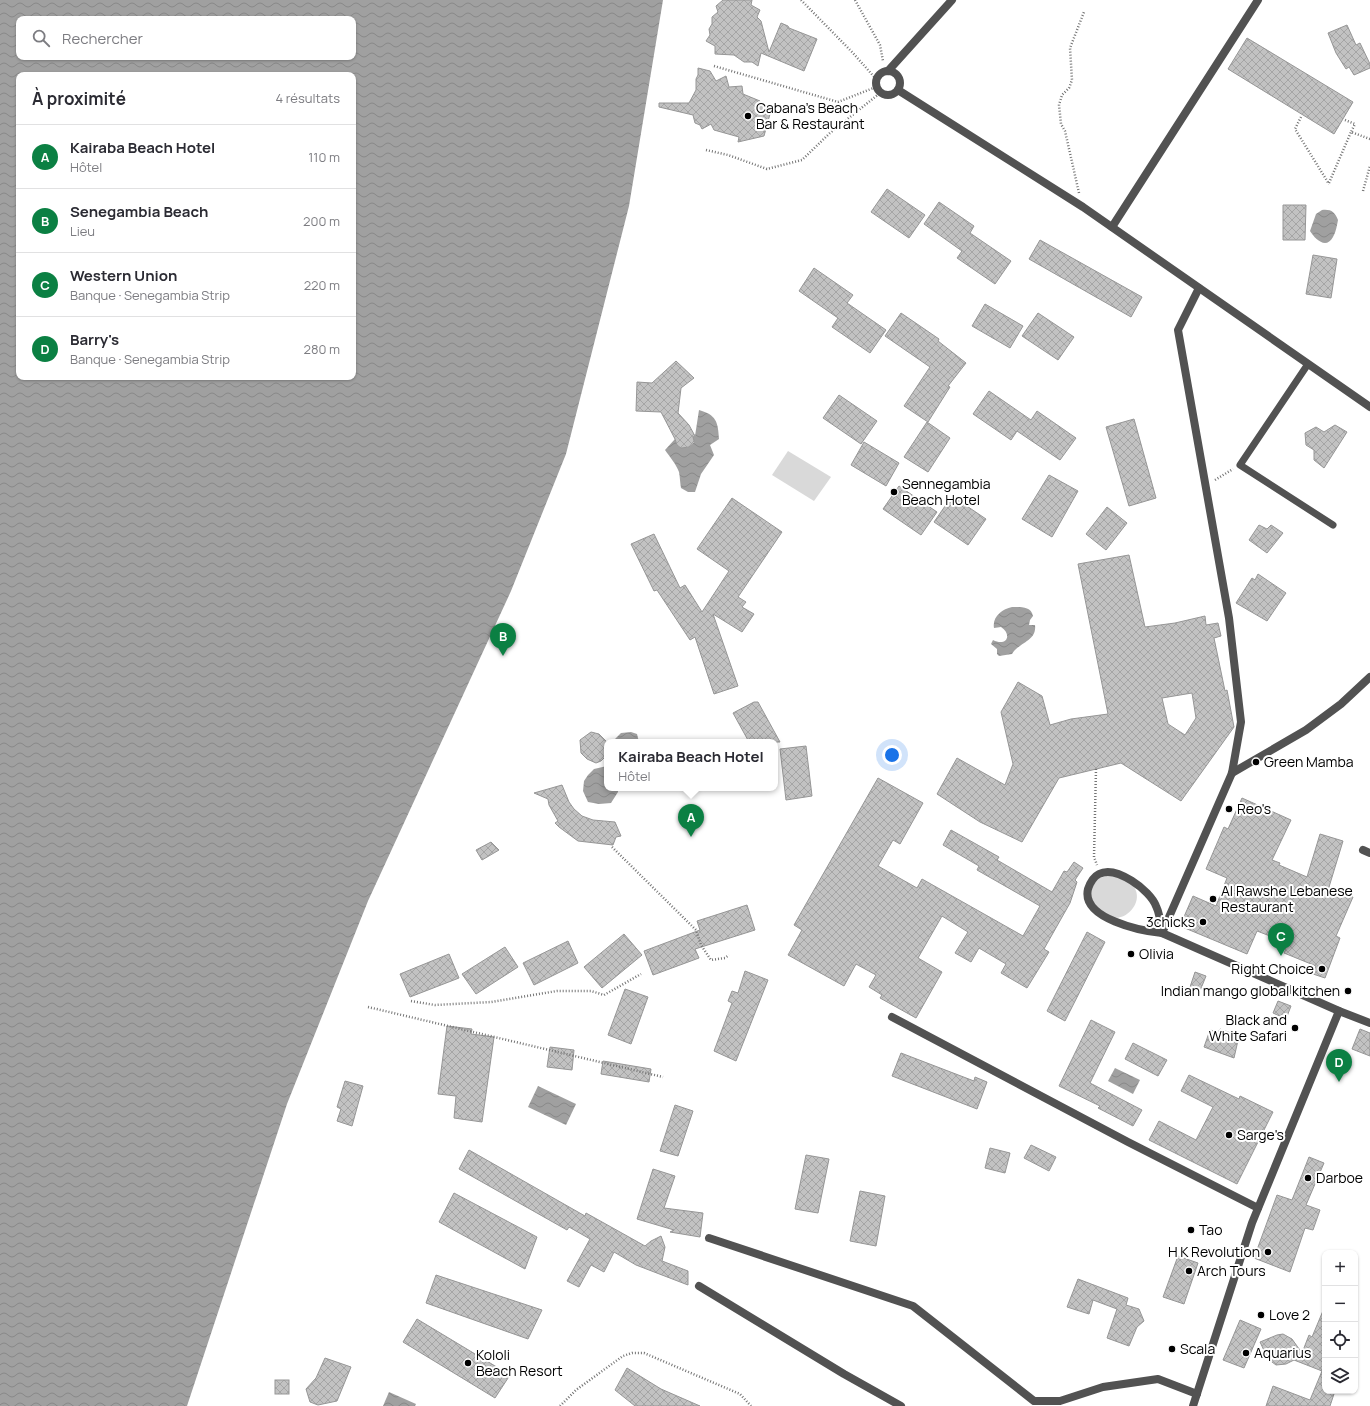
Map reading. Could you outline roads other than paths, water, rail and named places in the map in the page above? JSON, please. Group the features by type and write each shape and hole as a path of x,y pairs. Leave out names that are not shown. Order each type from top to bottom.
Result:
{"street":[{"path":"886,72 896,74 900,86 898,90 892,95 888,96 878,87 881,73 886,72 952,0"},
{"path":"1112,227 1258,0"},
{"path":"898,90 1083,207 1370,407"},
{"path":"1162,933 1232,773 1241,722 1229,618 1178,330 1199,288"},
{"path":"1232,773 1306,730 1341,704 1370,677"},
{"path":"1162,933 1156,905 1149,894 1128,878 1116,873 1105,872 1099,874 1092,881 1088,891 1090,902 1096,912 1102,916 1145,931 1162,933 1339,1011 1370,1023"},
{"path":"1193,1406 1252,1223 1339,1011"},
{"path":"892,1017 1128,1142 1258,1208"},
{"path":"709,1238 913,1306 1034,1402 1060,1402 1103,1387 1158,1379 1197,1394"},
{"path":"700,1286 844,1374 901,1406"}],"lane":[{"path":"1308,364 1240,465 1333,525"}],"water":[{"path":"0,0 663,0 629,206 566,454 511,591 368,901 287,1104 187,1406 0,1406"},
{"path":"1322,210 1332,212 1336,215 1338,220 1334,235 1327,243 1318,240 1310,231 1316,214"},
{"path":"699,410 713,417 717,423 719,439 710,445 714,455 701,474 695,492 688,492 681,488 679,472 675,463 665,450 675,439 677,445 681,448 689,447 694,442 693,437 695,436"},
{"path":"1012,607 1030,610 1033,616 1029,625 1035,625 1035,630 1033,635 1012,654 999,656 997,654 997,649 991,644 993,640 998,642 1004,641 1007,633 1001,627 994,628 995,620 998,614"},
{"path":"631,732 637,734 638,739 615,739 621,733"},
{"path":"604,767 604,791 618,791 611,803 599,804 588,802 583,791 584,781 594,769"},
{"path":"1115,1068 1140,1080 1133,1094 1108,1081"},
{"path":"538,1086 576,1104 566,1125 528,1107"},
{"path":"389,1392 416,1404 415,1406 383,1406"}],"place":[{"name":"Cabana's Beach Bar & Restaurant","path":"748,116"},
{"name":"Sennegambia Beach Hotel","path":"894,492"},
{"name":"Senegambia Beach","path":"503,656"},
{"name":"Green Mamba","path":"1256,762"},
{"name":"Reo's","path":"1229,809"},
{"name":"Kairaba Beach Hotel","path":"691,837"},
{"name":"Al Rawshe Lebanese Restaurant","path":"1213,899"},
{"name":"3chicks","path":"1203,922"},
{"name":"Olivia","path":"1131,954"},
{"name":"Western Union","path":"1281,956"},
{"name":"Right Choice","path":"1322,969"},
{"name":"Indian mango global kitchen","path":"1348,991"},
{"name":"Black and White Safari","path":"1295,1028"},
{"name":"Barry's","path":"1339,1082"},
{"name":"Sarge's","path":"1229,1135"},
{"name":"Darboe","path":"1308,1178"},
{"name":"Tao","path":"1191,1230"},
{"name":"H K Revolution","path":"1268,1252"},
{"name":"Arch Tours","path":"1189,1271"},
{"name":"Love 2","path":"1261,1315"},
{"name":"Scala","path":"1172,1349"},
{"name":"Aquarius","path":"1246,1353"},
{"name":"Kololi Beach Resort","path":"468,1363"}]}
